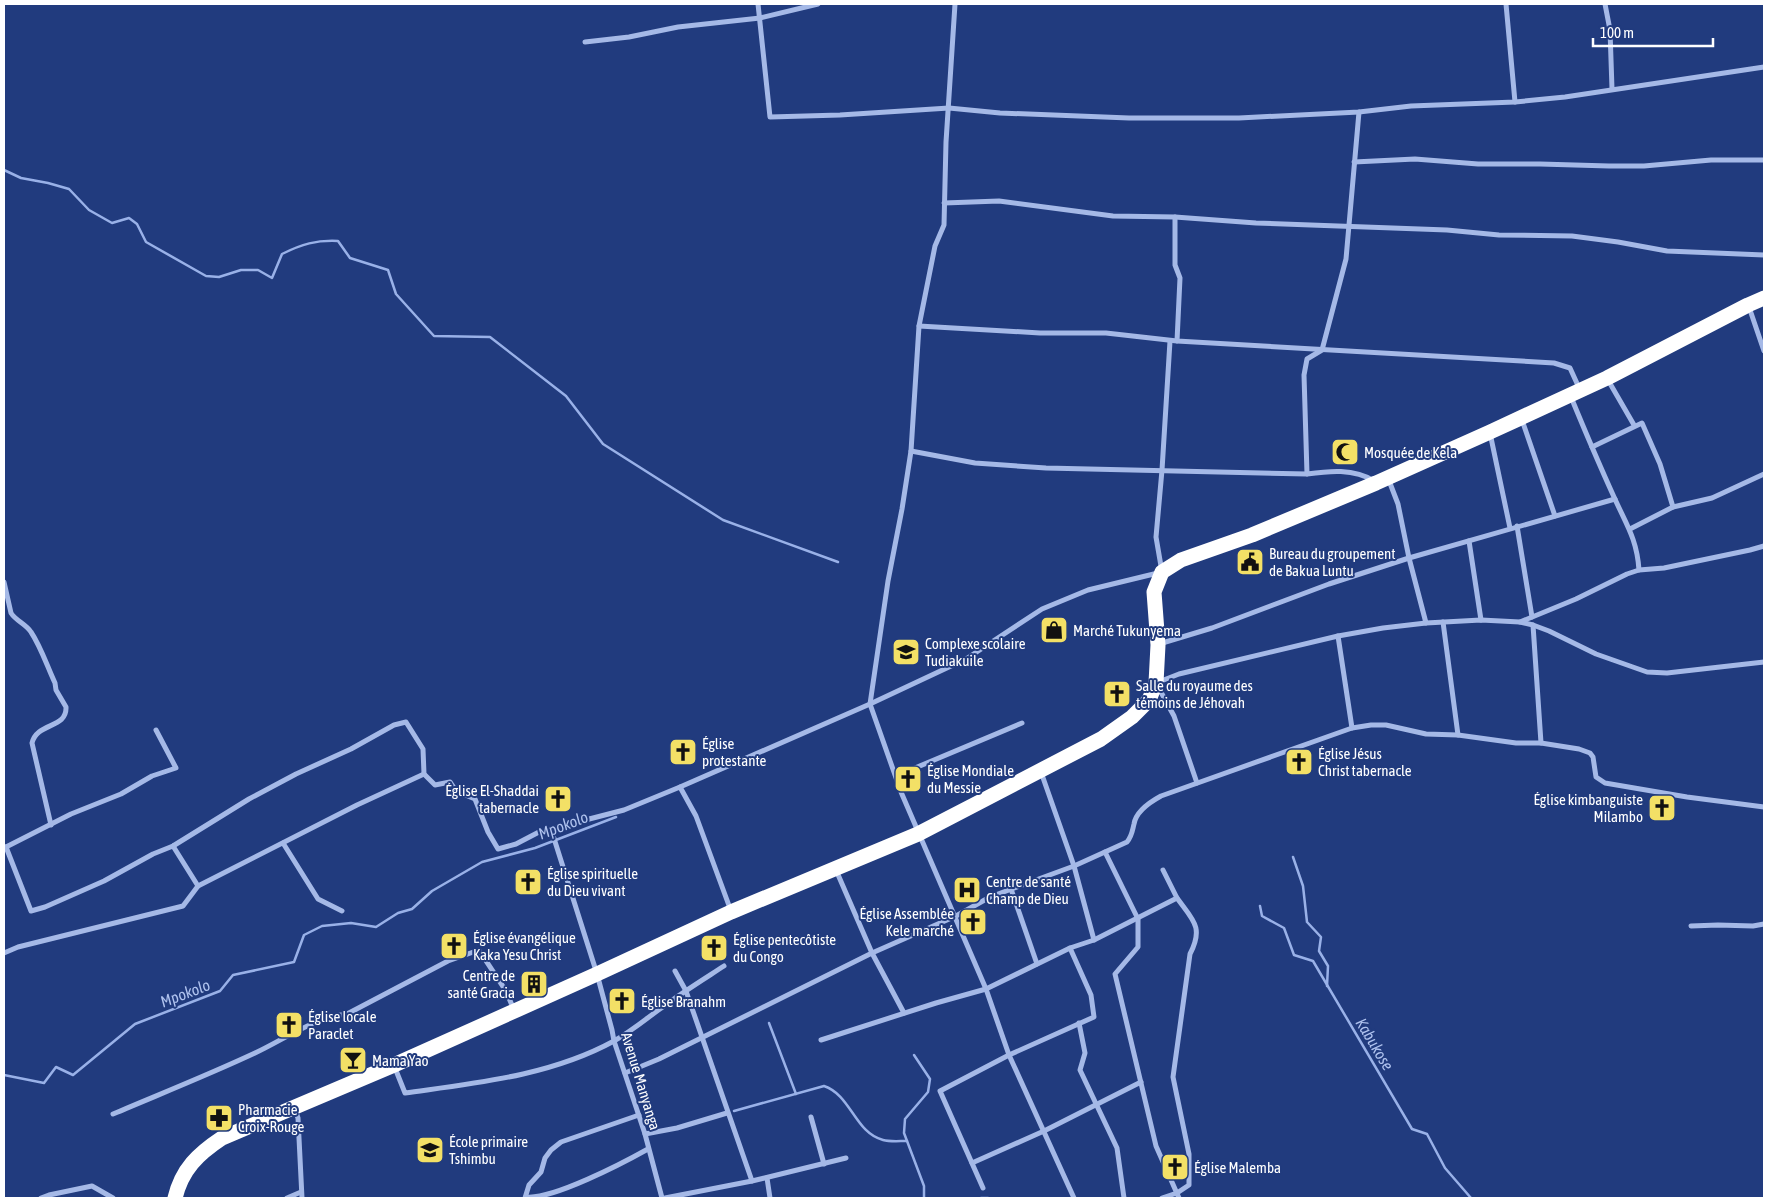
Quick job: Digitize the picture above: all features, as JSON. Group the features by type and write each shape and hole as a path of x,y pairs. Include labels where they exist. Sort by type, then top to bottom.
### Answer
{"highway":[{"path":"175,1198 185,1173 200,1153 222,1138 394,1065 731,912 836,870 918,834 1101,739 1132,717 1149,700 1156,683 1158,645 1154,592 1162,572 1180,560 1252,535 1490,432 1607,378 1764,298"}],"street":[{"path":"758,4 770,117 840,115 949,108 1000,113 1129,118 1238,118 1359,112 1411,106 1515,102 1565,97 1764,67"},
{"path":"585,42 629,37 678,27 760,18 818,4"},
{"path":"955,4 944,225 936,246 919,326 911,451 886,590 870,704 901,792 986,989 1009,1055 1074,1198"},
{"path":"1506,4 1515,102"},
{"path":"1605,4 1610,30 1612,89"},
{"path":"1306,474 1304,375 1307,359 1322,350 1346,258 1359,112"},
{"path":"1354,162 1415,159 1478,164 1644,166 1711,160 1764,160"},
{"path":"944,203 999,201 1113,216 1176,217 1256,223 1447,230 1500,235 1590,238 1667,251 1764,255"},
{"path":"1176,217 1174,265 1180,278 1177,341"},
{"path":"1748,305 1764,352"},
{"path":"919,326 1040,333 1106,333 1177,341 1554,363 1570,368 1575,393 1592,446 1614,499 1630,529 1638,558 1639,570"},
{"path":"156,730 176,768 152,776 121,794 70,814 5,847 31,911 104,881 153,854 173,846 249,799 400,723 406,722 423,749 424,774 435,785 450,782 456,791 475,799 488,832 498,849 516,844 539,832 624,810 870,704 966,659 1042,609 1088,590 1162,572 1156,537 1170,340"},
{"path":"1607,378 1634,425"},
{"path":"1521,418 1555,516"},
{"path":"1592,446 1634,425 1642,423 1660,464 1673,507"},
{"path":"1490,432 1510,528"},
{"path":"911,451 984,463 1046,468 1306,474 1342,471 1382,480 1398,504 1409,558 1426,622"},
{"path":"1630,529 1673,507 1712,498 1764,474"},
{"path":"1158,645 1212,628 1329,584 1409,558 1614,499"},
{"path":"1517,526 1532,617"},
{"path":"1469,541 1481,620"},
{"path":"1520,622 1639,570 1664,568 1764,546"},
{"path":"4,582 11,613 26,625 32,634 55,683 56,690 66,707 64,717 58,722 39,730 34,736 32,743 51,825"},
{"path":"1197,783 1174,716 1156,683 1179,674 1338,636 1426,622 1481,620 1520,622 1533,625 1596,654 1647,672 1668,673 1764,662"},
{"path":"1443,622 1458,735"},
{"path":"1533,625 1541,743"},
{"path":"1338,636 1352,728"},
{"path":"896,776 1022,723"},
{"path":"625,1073 658,1059 872,953 956,916 990,897 1074,866 1127,842 1133,836 1134,822 1140,812 1152,801 1352,728 1386,725 1426,734 1458,735 1516,743 1541,743 1579,749 1590,753 1594,761 1596,778 1605,783 1686,797 1764,807"},
{"path":"1040,769 1074,866 1094,940"},
{"path":"4,953 18,947 183,906 198,886 424,774"},
{"path":"680,787 696,816 731,912"},
{"name":"Avenue Manyanga","path":"551,829 597,974 614,1041 664,1198"},
{"path":"283,843 318,900 342,911"},
{"path":"173,846 198,886"},
{"path":"1105,852 1138,918 1138,946 1115,974 1156,1146 1178,1196"},
{"path":"836,870 872,953 904,1013"},
{"path":"1162,1198 1178,1196 1189,1185 1189,1154 1173,1077 1190,954 1197,941 1196,924 1177,898 1163,870"},
{"path":"1011,889 1037,964"},
{"path":"821,1040 986,989 1070,948 1094,940 1177,898"},
{"path":"1691,926 1753,926 1764,924"},
{"path":"983,1188 940,1091 1009,1055 1094,1017 1092,995 1070,948"},
{"path":"113,1114 256,1053 303,1028 332,1016 347,1014 448,961 479,950 506,990 515,1011"},
{"path":"394,1065 405,1093 505,1079 562,1064 614,1041 644,1023 664,1006 724,966"},
{"path":"675,971 686,991 752,1182"},
{"path":"1079,1023 1085,1053 1080,1070 1117,1148 1124,1198"},
{"path":"972,1163 1044,1131 1141,1082"},
{"path":"287,1198 302,1195 298,1118 294,1107"},
{"path":"645,1134 677,1128 727,1113"},
{"path":"638,1115 561,1142 545,1158 541,1172 529,1185 526,1198 533,1198 564,1188 615,1167 648,1149"},
{"path":"811,1117 824,1164"},
{"path":"664,1198 752,1182 846,1158"},
{"path":"767,1178 770,1198"},
{"path":"41,1198 92,1186 112,1198"}],"waterway":[{"path":"4,170 21,178 69,189 89,210 112,223 129,218 137,224 146,242 206,276 219,277 241,270 258,270 272,278 282,254 309,243 338,241 350,258 388,270 396,294 434,336 490,337 566,396 603,444 723,520 838,562"},
{"name":"Mpokolo","path":"4,1075 44,1083 56,1067 73,1075 135,1024 220,991 233,975 294,962 304,935 322,926 351,923 376,927 398,913 412,909 432,891 482,862 535,848 616,817"},
{"path":"1293,857 1303,886 1307,922 1321,937 1319,951 1328,966 1327,986"},
{"name":"Kabukose","path":"1260,906 1262,916 1284,928 1294,955 1313,961 1412,1129 1427,1134 1445,1168 1471,1198"},
{"path":"769,1023 796,1094"},
{"path":"914,1055 930,1079 928,1092 905,1119 904,1133 924,1186 924,1198"},
{"path":"734,1111 824,1086 841,1097 859,1122 874,1136 886,1141 907,1141"},
{"path":"981,1198 988,1198"}],"place":[{"name":"Mosquée de Kela","path":"1345,452"},
{"name":"Bureau du groupement de Bakua Luntu","path":"1250,562"},
{"name":"Marché Tukunyema","path":"1054,630"},
{"name":"Complexe scolaire Tudiakuile","path":"906,652"},
{"name":"Salle du royaume des témoins de Jéhovah","path":"1117,694"},
{"name":"Église protestante","path":"683,752"},
{"name":"Église Jésus Christ tabernacle","path":"1299,762"},
{"name":"Église Mondiale du Messie","path":"908,779"},
{"name":"Église El-Shaddai tabernacle","path":"558,799"},
{"name":"Église kimbanguiste Milambo","path":"1662,808"},
{"name":"Église spirituelle du Dieu vivant","path":"528,882"},
{"name":"Centre de santé Champ de Dieu","path":"967,890"},
{"name":"Église Assemblée Kele marché","path":"973,922"},
{"name":"Église évangélique Kaka Yesu Christ","path":"454,946"},
{"name":"Église pentecôtiste du Congo","path":"714,948"},
{"name":"Centre de santé Gracia","path":"534,984"},
{"name":"Église Branahm","path":"622,1001"},
{"name":"Église locale Paraclet","path":"289,1025"},
{"name":"Mama Yao","path":"353,1060"},
{"name":"Pharmacie Croix-Rouge","path":"219,1118"},
{"name":"École primaire Tshimbu","path":"430,1150"},
{"name":"Église Malemba","path":"1175,1167"}]}
